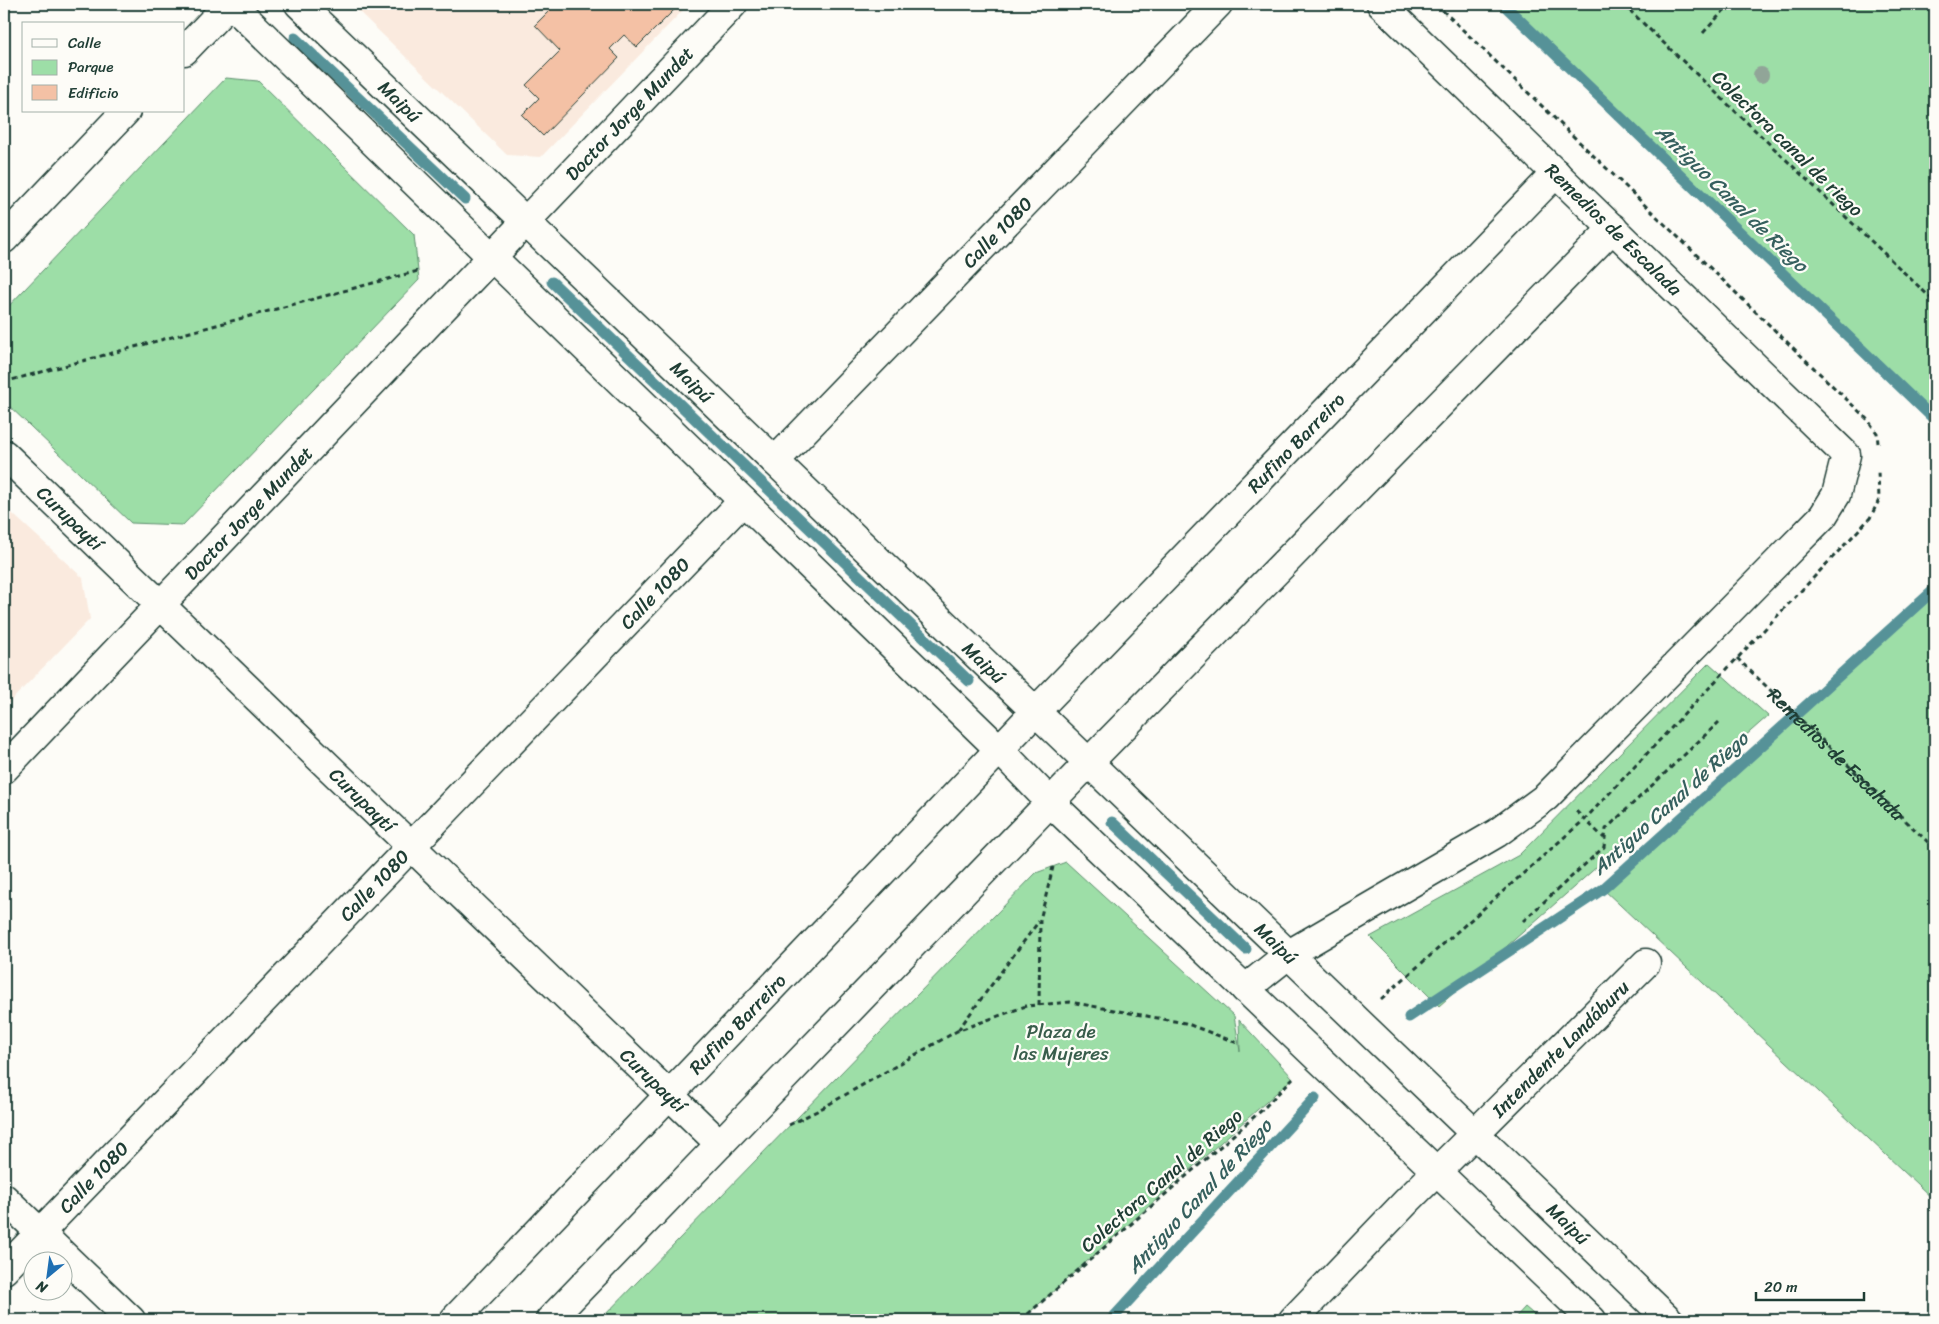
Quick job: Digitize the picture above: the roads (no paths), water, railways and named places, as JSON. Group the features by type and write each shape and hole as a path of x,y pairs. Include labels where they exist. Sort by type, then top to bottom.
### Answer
{"street":[{"path":"185,50 230,4 1000,750 1052,804 1592,1320"},
{"name":"Maipú","path":"299,4 1669,1320"},
{"name":"Doctor Jorge Mundet","path":"4,768 158,604 734,4"},
{"name":"Calle 1080","path":"775,461 1218,4"},
{"name":"Remedios de Escalada","path":"1289,954 1497,833 1553,789 1823,516 1836,495 1846,455 1381,4"},
{"path":"4,239 125,112"},
{"name":"Rufino Barreiro","path":"454,1320 1036,711 1556,173"},
{"path":"550,1320 1052,804 1089,762 1613,228"},
{"name":"Curupaytí","path":"4,454 720,1144"},
{"name":"Calle 1080","path":"4,1270 743,501"},
{"path":"1245,989 1289,954"},
{"name":"Intendente Landáburu","path":"1436,1171 1646,963"},
{"path":"1293,1320 1436,1171"},
{"path":"4,1198 131,1320"}],"waterway":[{"name":"Antiguo Canal de Riego","path":"1503,4 1935,420"},
{"path":"295,38 465,199"},
{"path":"552,282 969,681"},
{"name":"Antiguo Canal de Riego","path":"1409,1017 1603,889 1935,589"},
{"path":"1112,822 1246,949"},
{"name":"Antiguo Canal de Riego","path":"1111,1320 1315,1098"}],"park label":[{"name":"Plaza de las Mujeres","path":"1061,1042"}]}
